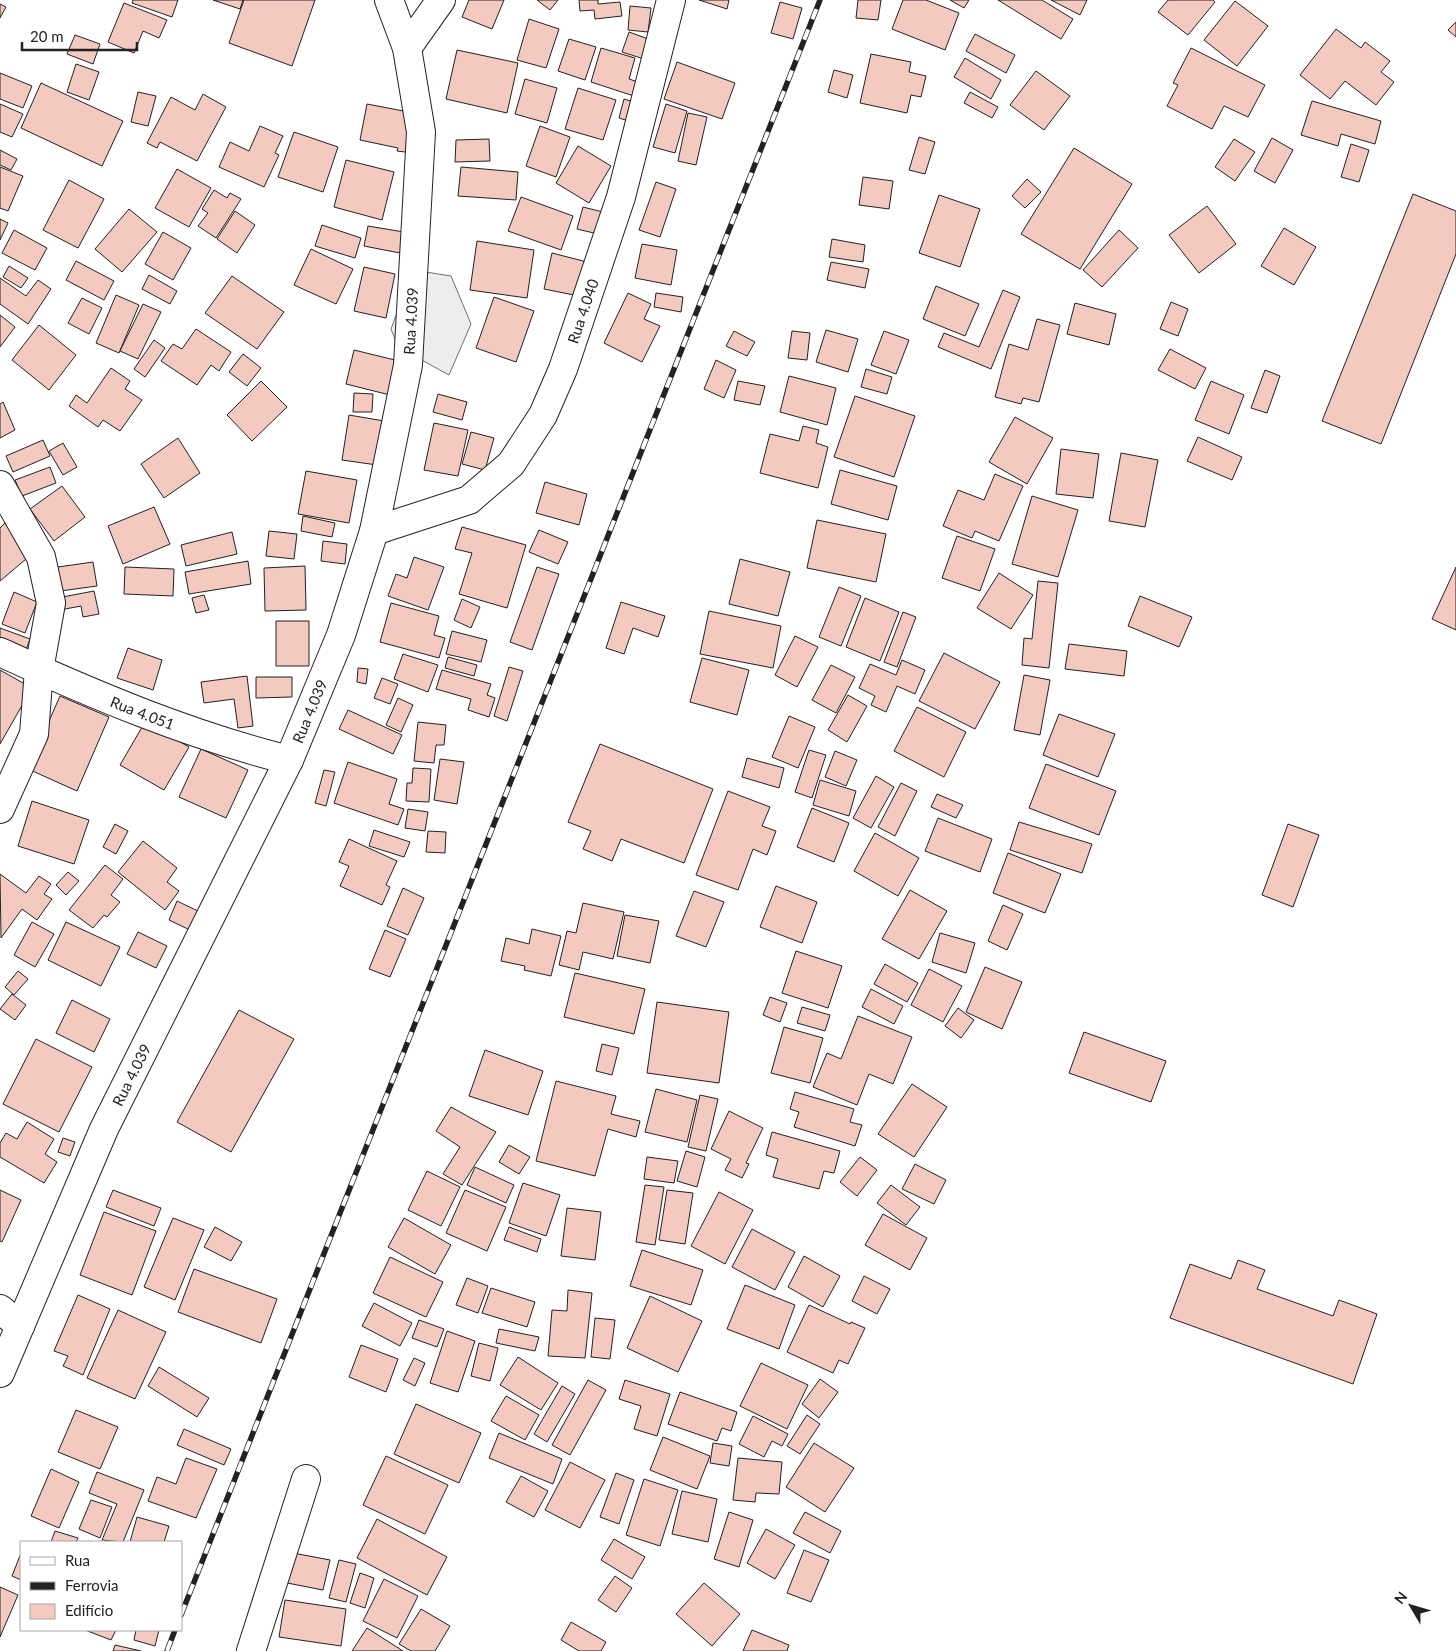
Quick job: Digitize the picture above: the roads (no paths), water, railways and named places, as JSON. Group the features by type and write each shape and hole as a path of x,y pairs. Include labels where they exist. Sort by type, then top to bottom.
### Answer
{"street":[{"name":"Rua 4.039","path":"0,1373 10,1318 289,760 341,636 374,531 408,365 421,132 408,48 389,0"},
{"path":"408,48 441,0"},
{"name":"Rua 4.040","path":"374,531 469,500 511,464 543,415 563,369 621,197 672,0"},
{"path":"0,485 41,557 51,603 39,670 34,734 0,810"},
{"name":"Rua 4.051","path":"0,652 161,720 236,746 289,760"},
{"path":"251,1651 306,1479"}],"railway":[{"path":"182,1612 820,0"},
{"path":"167,1651 175,1631"}]}
